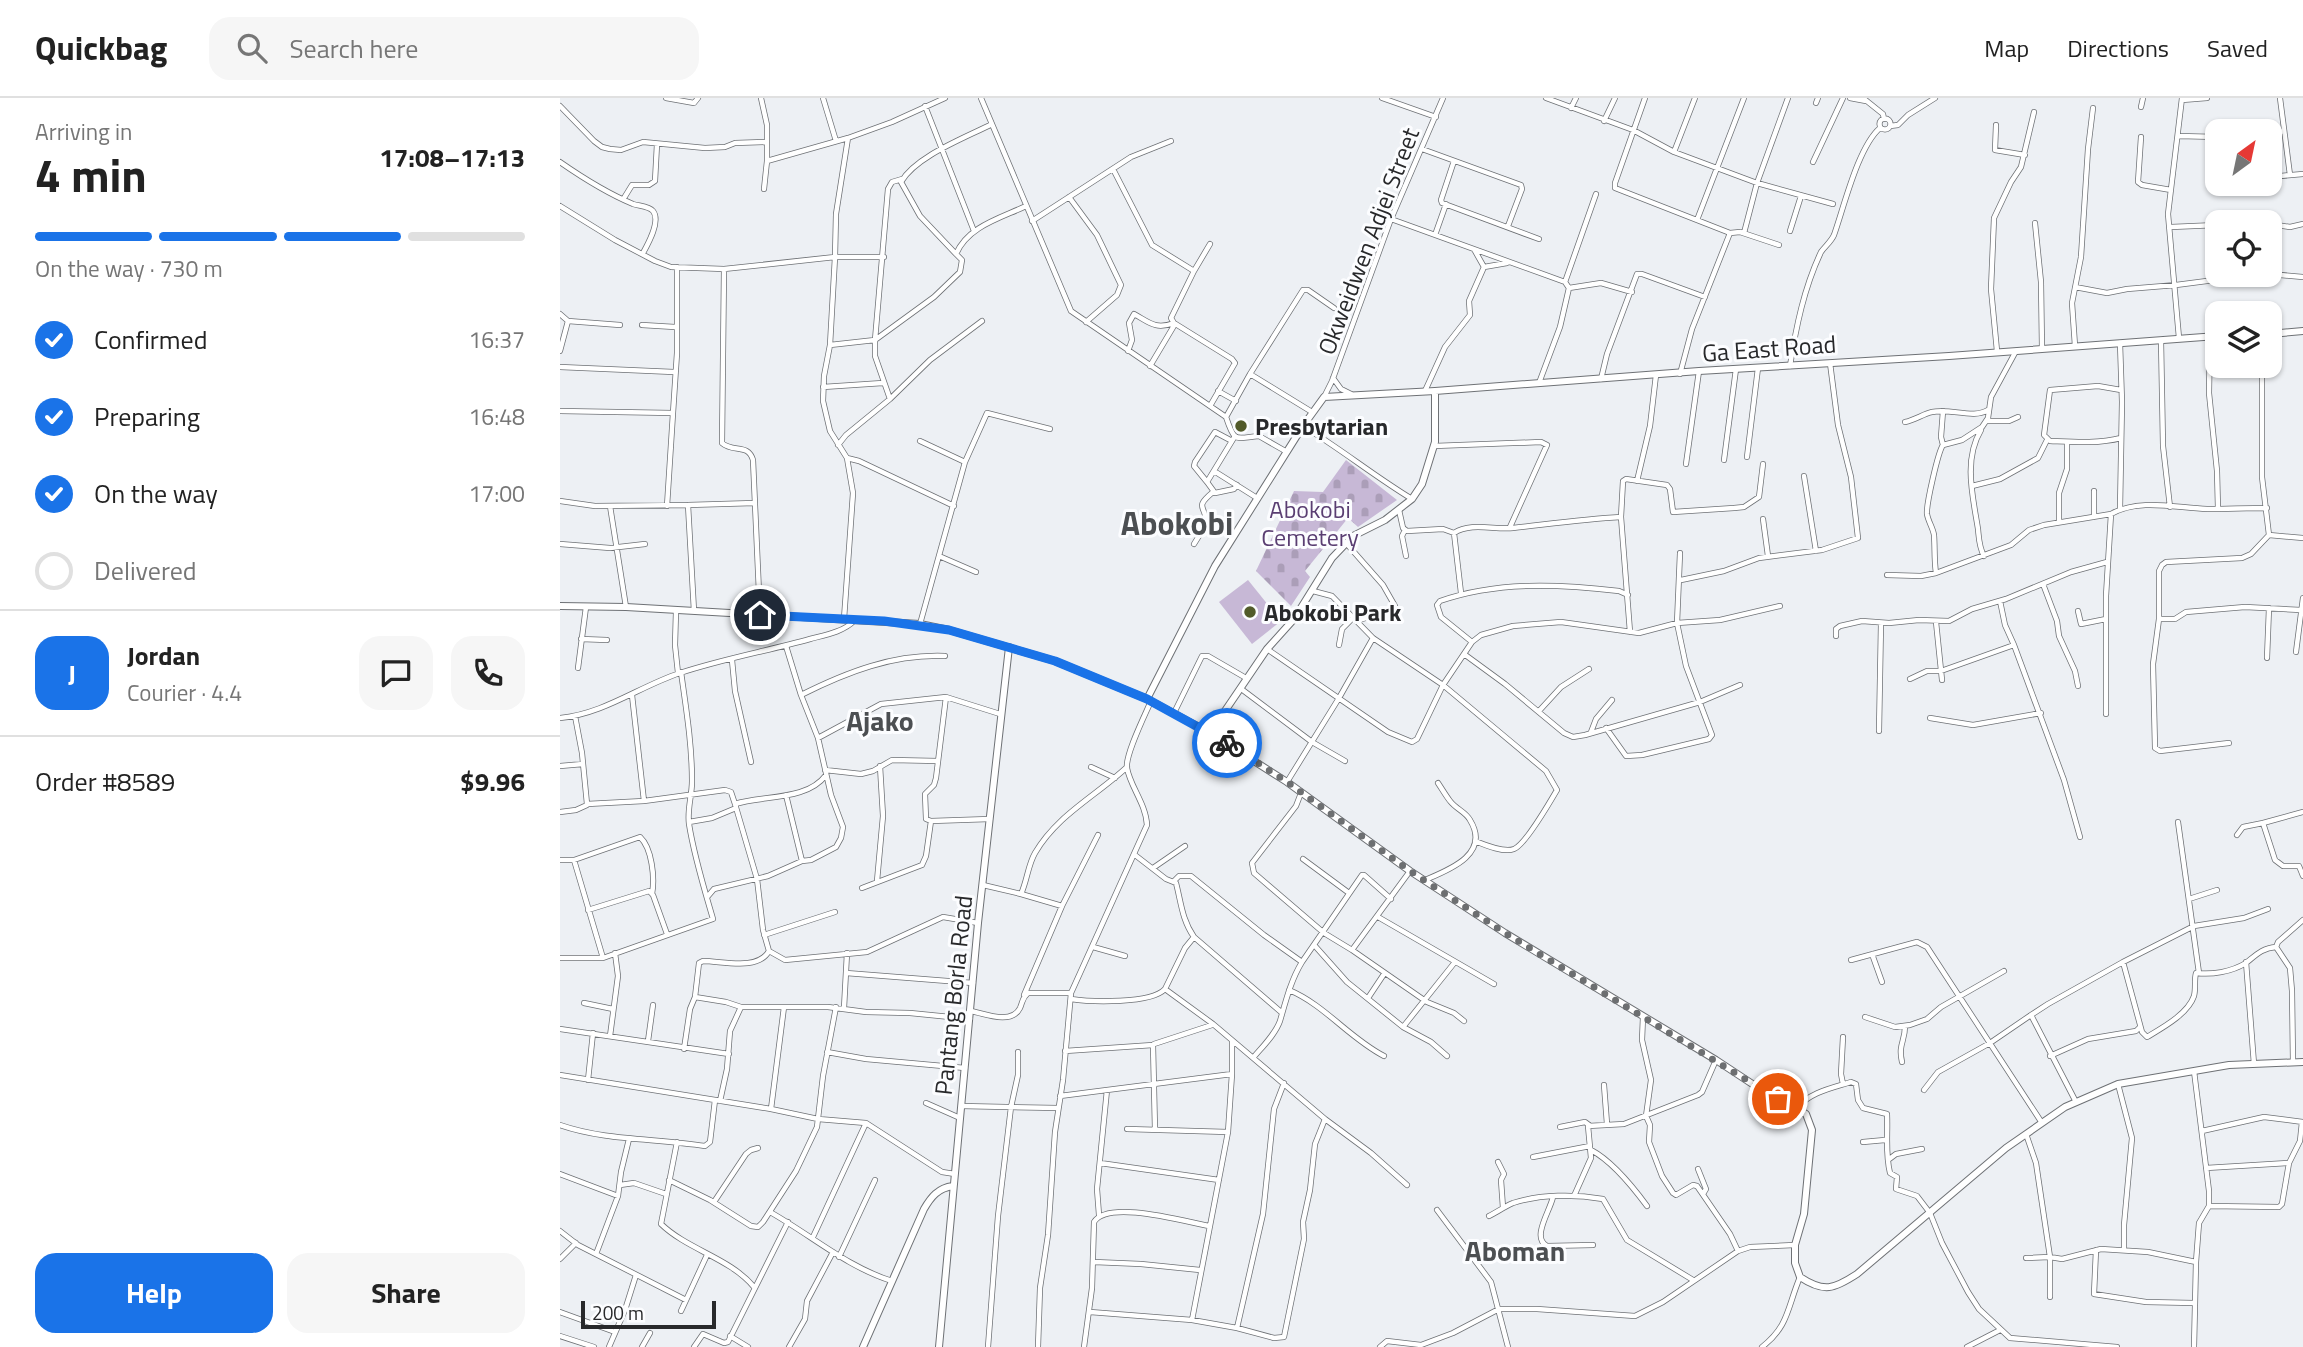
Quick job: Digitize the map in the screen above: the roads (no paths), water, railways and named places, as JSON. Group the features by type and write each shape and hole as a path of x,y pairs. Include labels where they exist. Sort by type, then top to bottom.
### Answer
{"street":[{"path":"666,98 694,103 698,98"},
{"path":"761,98 767,125 764,189"},
{"path":"823,98 836,141"},
{"path":"767,161 848,138 945,98"},
{"path":"981,98 1071,311 1226,417 1233,438"},
{"path":"1382,98 1436,117"},
{"name":"Okweidwen Adjei Street","path":"1324,397 1391,219 1443,98"},
{"path":"1546,98 1633,130 1674,152 1757,183 1833,204"},
{"path":"1571,108 1576,98"},
{"path":"1605,121 1615,98"},
{"path":"1645,98 1615,188 1730,233 1744,233 1779,245"},
{"path":"1674,152 1695,98"},
{"path":"1744,233 1757,183 1788,98"},
{"path":"1813,162 1843,98"},
{"path":"1850,98 1864,99 1883,114 1890,126"},
{"path":"1880,128 1886,130 1890,126 1898,125 1908,115 1935,98"},
{"path":"2141,107 2143,98"},
{"path":"2179,338 2168,214 2182,99 2207,98"},
{"path":"2280,98 2290,175"},
{"path":"1697,220 1742,99"},
{"path":"560,106 602,147 621,150 643,142 705,148 767,142"},
{"path":"925,106 974,230"},
{"path":"2074,346 2072,303 2081,257 2093,108"},
{"path":"1997,351 1991,289 1994,218 2021,167 2034,112"},
{"path":"1790,366 1795,330 1808,285 1821,253 1833,237 1858,166 1884,118"},
{"path":"890,399 875,356 888,189 892,182 902,179 922,161 992,124"},
{"path":"1996,125 1995,150 2025,155"},
{"path":"2179,136 2205,137"},
{"path":"2141,137 2138,182 2171,190"},
{"path":"844,620 853,493 847,458 830,431 823,401 823,387 830,345 836,214 848,138"},
{"path":"1032,220 1131,157 1171,141"},
{"path":"624,198 632,186 649,185 655,181 657,144"},
{"path":"1422,149 1523,186 1508,226"},
{"path":"1454,161 1441,200 1539,239"},
{"path":"560,162 596,186 631,203 652,209 655,214 652,233 643,253"},
{"path":"1113,169 1149,240 1158,250 1194,271"},
{"path":"2282,176 2303,174"},
{"path":"830,345 875,340 920,309 960,272 962,260 920,216 901,182 902,179"},
{"path":"1565,282 1595,194"},
{"path":"1790,231 1801,196"},
{"path":"1069,197 1093,228 1121,285 1116,295 1086,323"},
{"path":"1435,235 1446,204"},
{"path":"560,206 654,261 677,267 724,269 835,257 884,257"},
{"path":"956,254 974,230 1026,206"},
{"path":"1391,219 1565,282 1569,288 1560,327 1539,383"},
{"path":"2035,223 2041,282 2042,349"},
{"path":"2282,226 2303,224"},
{"path":"2171,227 2205,226"},
{"path":"1680,374 1692,329 1730,233"},
{"path":"1210,244 1171,318 1175,324 1234,361 1210,406"},
{"path":"1474,250 1484,267"},
{"path":"1484,267 1511,262"},
{"path":"667,506 677,353 677,267"},
{"path":"1425,391 1445,347 1470,315 1469,301 1484,267"},
{"path":"724,269 722,443 728,447 745,449 751,454 754,468 760,615"},
{"path":"1600,379 1607,354 1640,273 1705,297"},
{"path":"2282,275 2303,277"},
{"path":"2075,287 2107,293 2205,281"},
{"path":"1569,288 1601,283 1632,292"},
{"path":"1226,417 1303,290 1334,308"},
{"path":"560,314 568,321 620,325"},
{"path":"1128,351 1132,340 1129,323 1132,315 1136,314 1153,326 1175,324"},
{"path":"560,351 568,321"},
{"path":"838,445 930,360 982,321"},
{"path":"1150,366 1175,324"},
{"path":"642,325 676,327"},
{"path":"2282,333 2303,331"},
{"name":"Ga East Road","path":"1324,397 2205,337"},
{"path":"2161,340 2163,446 2170,507"},
{"path":"2120,342 2120,509"},
{"path":"1984,556 1979,544 1971,456 1975,439 1986,421 1992,397 2016,351"},
{"path":"1681,580 1724,571 1747,561 1816,551 1854,541 1859,535 1851,477 1838,425 1830,363"},
{"path":"560,368 674,372"},
{"path":"1747,457 1758,368"},
{"path":"1724,460 1736,369"},
{"path":"1686,464 1699,371"},
{"path":"1250,374 1312,412"},
{"path":"1637,481 1650,426 1656,375"},
{"path":"1333,378 1341,389 1352,395"},
{"path":"2210,378 2209,393 2218,509"},
{"path":"2229,743 2160,751 2155,748 2153,664 2159,619 2159,571 2166,562 2242,558 2251,554 2269,535 2262,477 2262,378"},
{"path":"823,387 883,383"},
{"path":"2047,440 2044,435 2050,390 2098,386 2121,390"},
{"path":"1218,391 1236,401"},
{"path":"1210,733 1266,649 1291,624 1332,558 1345,543 1399,510 1412,499 1422,484 1434,446 1435,391"},
{"path":"1021,894 1036,852 1058,821 1127,767 1149,700 1209,578 1303,426 1324,397"},
{"path":"1905,422 1932,412 1979,414 1989,410"},
{"path":"560,411 673,413"},
{"path":"1936,573 1934,535 1927,513 1937,457 1943,446 1943,411"},
{"path":"920,624 965,462 985,415 989,412 1050,429"},
{"path":"1986,421 2008,421 2018,416"},
{"path":"1303,426 1412,499"},
{"path":"1943,446 1962,440 1976,429 1980,430"},
{"path":"1213,492 1194,466 1214,433 1220,432 1243,439 1259,436 1287,452"},
{"path":"1207,482 1233,438"},
{"path":"2047,440 2093,443 2121,438"},
{"path":"1972,486 2000,479 2038,458 2047,440"},
{"path":"919,441 965,462"},
{"path":"1434,446 1541,442 1547,445 1510,528"},
{"path":"2059,522 2059,493 2066,474 2067,442"},
{"path":"847,458 859,461 954,506"},
{"path":"1630,632 1621,517 1623,481 1669,486 1673,512 1734,508 1750,504 1759,497 1763,464"},
{"path":"1213,471 1258,499"},
{"path":"1804,476 1816,551"},
{"path":"1194,544 1208,523 1201,503 1213,492 1231,490 1237,485"},
{"path":"2094,491 2094,517"},
{"path":"560,501 610,506 755,503"},
{"path":"688,505 694,612"},
{"path":"1887,575 1921,576 1936,573 2018,541 2036,527 2111,514 2120,509 2141,505 2218,509 2267,508"},
{"path":"610,506 626,607"},
{"path":"1399,510 1405,530 1402,536 1406,556"},
{"path":"2106,714 2106,619 2111,514"},
{"path":"1405,530 1443,528 1454,533 1467,527 1510,528 1569,520 1621,517"},
{"path":"1763,519 1768,557"},
{"path":"1454,533 1461,593"},
{"path":"2269,535 2303,538"},
{"path":"1339,645 1342,629 1349,620 1392,610 1395,606 1383,585 1345,543"},
{"path":"560,544 616,547 645,544"},
{"path":"1606,728 1626,756 1642,755 1709,739 1712,732 1686,666 1677,623 1681,580 1680,554"},
{"path":"939,556 976,572"},
{"path":"1836,636 1836,629 1840,626 1862,621 1936,622 1959,617 1972,609 2000,601 2071,572 2108,562"},
{"path":"2043,584 2078,686"},
{"path":"1472,642 1441,617 1437,605 1440,601 1461,593 1548,585 1619,591 1629,596"},
{"path":"1313,591 1332,596 1373,638 1444,685 1546,771 1557,790 1543,814 1515,849 1489,846 1475,841"},
{"path":"2296,652 2303,597"},
{"path":"2000,601 2005,625 2041,713 2064,780 2080,837"},
{"path":"560,606 626,607 920,624 1055,661 1149,700 1210,733 1287,782 1410,871 1505,933 1716,1060 1759,1089 1806,1114 1812,1130 1804,1214 1795,1245 1795,1263 1800,1277 1782,1328 1762,1347"},
{"path":"578,668 586,607"},
{"path":"1266,649 1388,732 1412,742 1417,739 1444,685 1472,642 1481,635 1513,625 1561,622 1643,632 1677,623 1720,620 1780,607"},
{"path":"2159,619 2175,619 2186,612 2245,607 2301,610"},
{"path":"2267,658 2269,608"},
{"path":"560,958 603,958 713,919 699,872 689,822 690,744 675,645 676,611"},
{"path":"2078,611 2081,624 2106,619"},
{"path":"560,718 575,716 632,695 680,673 786,646 848,627 854,621"},
{"path":"1879,731 1881,622"},
{"path":"1936,622 1942,680"},
{"path":"1287,782 1373,638"},
{"path":"582,639 607,640"},
{"path":"1910,679 1927,671 1941,671 2014,645"},
{"path":"707,896 713,889 757,879 828,853 836,848 841,838 843,827 818,738 786,646"},
{"name":"Pantang Borla Road","path":"939,1347 978,923 1009,647"},
{"path":"1464,654 1568,735 1590,733 1700,702 1740,685"},
{"path":"801,695 851,671 874,664 917,655 945,656"},
{"path":"1174,713 1202,656 1209,656 1246,678"},
{"path":"732,660 735,691 751,762"},
{"path":"1539,711 1561,687 1589,669"},
{"path":"1240,688 1312,742 1345,761"},
{"path":"632,695 644,801"},
{"path":"818,738 881,704 946,697 1000,714"},
{"path":"946,697 933,785 925,794 926,819 990,819"},
{"path":"1590,733 1596,719 1612,700"},
{"path":"1930,718 1973,725 2041,713"},
{"path":"575,716 588,805"},
{"path":"826,773 860,774 892,760 938,761"},
{"path":"560,766 583,764"},
{"path":"877,881 883,816 880,766"},
{"path":"1091,767 1115,778"},
{"path":"1038,1347 1040,1288 1048,1235 1058,1108 1071,996 1135,855 1147,821 1127,767"},
{"path":"689,822 712,818 735,806 817,785 826,773"},
{"path":"1425,880 1458,866 1466,858 1475,841 1472,823 1438,783"},
{"path":"560,812 588,805 728,791 732,795 757,879 764,935 769,951 785,960 867,952 943,918 978,923"},
{"path":"1301,793 1296,806 1252,863 1254,873 1324,933 1384,974 1464,1021"},
{"path":"786,795 802,861"},
{"path":"2237,835 2243,827 2303,813"},
{"path":"862,888 918,868 925,861 931,821"},
{"path":"2178,822 2199,972"},
{"path":"2263,822 2275,860 2283,866 2299,866 2303,876"},
{"path":"971,1011 1003,1018 1013,1016 1020,1010 1062,906 1098,835"},
{"path":"560,860 574,860 640,837 648,850 654,884 652,894 667,934"},
{"path":"1153,868 1185,846"},
{"path":"1135,855 1166,879 1174,881 1178,887 1181,909 1194,937 1281,1012"},
{"path":"1303,859 1349,893"},
{"path":"574,860 603,958"},
{"path":"1352,950 1410,871"},
{"path":"1253,1058 1273,1033 1294,975 1364,874 1391,899"},
{"path":"1174,881 1179,876 1191,876 1302,962"},
{"path":"984,885 1062,906"},
{"path":"2189,899 2217,890"},
{"path":"588,910 644,891 652,894"},
{"path":"1924,1090 1938,1072 1990,1043 2048,1004 2123,962 2194,926 2244,918 2269,909"},
{"path":"764,935 835,912"},
{"path":"1378,917 1494,984"},
{"path":"2276,947 2278,942 2303,920"},
{"path":"1024,995 1071,996 1094,1002 1158,995 1165,989 1185,948 1194,937"},
{"path":"1851,960 1917,942 1922,943 1936,958 2042,1123"},
{"path":"1315,946 1337,973 1403,1027 1431,1042 1447,1056"},
{"path":"1093,947 1125,956"},
{"path":"2199,972 2205,975 2216,973 2246,962 2260,951 2276,947"},
{"path":"2276,947 2290,968 2293,1062"},
{"path":"684,1049 699,963 755,963 764,959 769,951"},
{"path":"610,1036 618,976 615,953"},
{"path":"844,1008 846,953"},
{"path":"1871,954 1882,982"},
{"path":"1403,1027 1455,961"},
{"path":"2123,962 2140,1027 2147,1037 2167,1025 2192,999 2194,975 2199,972"},
{"path":"2246,962 2254,1064"},
{"path":"1865,1017 1895,1027 1927,1019 1941,1007 1960,999 2004,971"},
{"path":"846,973 974,983"},
{"path":"1368,998 1384,974"},
{"path":"1165,989 1213,1024 1407,1185"},
{"path":"1289,990 1303,996 1384,1056"},
{"path":"695,997 741,1007 836,1007 970,1019"},
{"path":"584,1003 613,1009"},
{"path":"648,1041 653,1004"},
{"path":"560,1125 629,1139 708,1145 729,1054 730,1031 741,1007"},
{"path":"771,1109 784,1007"},
{"path":"669,1180 714,1202 751,1226 758,1227 802,1161 817,1127 818,1103 836,1007"},
{"path":"2031,1015 2076,1102"},
{"path":"1643,1016 1642,1040 1651,1080 1646,1116 1650,1125 1651,1150 1673,1193 1676,1195 1695,1185 1736,1243 1738,1251"},
{"path":"1065,1051 1153,1045 1213,1024"},
{"path":"1902,1062 1900,1047 1905,1026"},
{"path":"2050,1056 2088,1040 2136,1031 2140,1027"},
{"path":"560,1028 729,1054"},
{"path":"588,1080 593,1033"},
{"path":"1843,1037 1843,1084"},
{"path":"1192,1320 1228,1132 1232,1041"},
{"path":"1153,1045 1155,1129"},
{"path":"827,1052 965,1068"},
{"path":"988,1347 998,1216 1011,1107 1018,1075 1018,1052"},
{"path":"1560,1127 1585,1122 1589,1125 1624,1124 1698,1096 1716,1060"},
{"path":"1800,1277 1819,1288 1838,1286 1857,1274 2006,1148 2076,1102 2118,1084 2229,1065 2303,1062"},
{"path":"2194,1071 2209,1206 2199,1223 2194,1347"},
{"path":"1060,1097 1232,1074"},
{"path":"560,1075 818,1119 866,1123 942,1172 956,1174"},
{"path":"1797,1108 1817,1093 1851,1082 1856,1084 1858,1100 1863,1108 1887,1114 1887,1161 1890,1173 1896,1177 1896,1189 1917,1196 1930,1213 1942,1243 1979,1309 2010,1338 2117,1347"},
{"path":"1237,1328 1264,1214 1274,1109 1284,1083"},
{"path":"2118,1084 2132,1138 2124,1250"},
{"path":"1604,1085 1607,1124"},
{"path":"1099,1216 1097,1189 1107,1090"},
{"path":"926,1103 960,1118"},
{"path":"961,1106 1058,1108"},
{"path":"2202,1131 2264,1117 2303,1122 2301,1139 2289,1163 2284,1201 2279,1207 2209,1206"},
{"path":"1090,1312 1192,1320 1281,1339 1286,1334 1304,1240 1303,1222 1315,1144 1325,1119"},
{"path":"813,1237 866,1123"},
{"path":"1574,1196 1591,1158 1587,1129 1589,1125"},
{"path":"1127,1129 1228,1132"},
{"path":"2026,1134 2036,1163 2050,1257 2050,1297"},
{"path":"596,1254 618,1196 629,1139"},
{"path":"1863,1142 1885,1140"},
{"path":"677,1142 661,1224 707,1255 741,1273 754,1287"},
{"path":"714,1202 746,1154 758,1148"},
{"path":"1533,1157 1590,1148 1629,1182 1647,1206"},
{"path":"1887,1161 1896,1154 1922,1149"},
{"path":"1498,1162 1504,1174 1501,1180 1503,1208"},
{"path":"1100,1163 1219,1180"},
{"path":"2206,1168 2289,1163"},
{"path":"1698,1169 1706,1189 1703,1194"},
{"path":"560,1174 618,1196"},
{"path":"839,1256 875,1180"},
{"path":"620,1185 634,1183 666,1194"},
{"path":"863,1347 930,1198 941,1189 953,1186"},
{"path":"1489,1216 1518,1202 1574,1196 1603,1199 1627,1240 1693,1280"},
{"path":"1553,1197 1539,1239 1542,1244 1593,1245"},
{"path":"1437,1210 1486,1274 1508,1347"},
{"path":"770,1212 872,1275 892,1281"},
{"path":"1084,1347 1094,1262 1094,1222 1099,1216 1108,1212 1147,1214 1209,1226"},
{"path":"694,1347 703,1334 726,1343 788,1222"},
{"path":"560,1231 596,1254 686,1300"},
{"path":"560,1259 576,1243"},
{"path":"1380,1347 1387,1341 1421,1345 1453,1333 1499,1310 1537,1309 1635,1315 1663,1302 1738,1251 1750,1247 1795,1245"},
{"path":"2026,1258 2062,1259 2101,1248 2159,1253 2196,1262"},
{"path":"2096,1250 2094,1294 2146,1302 2194,1303"},
{"path":"789,1347 805,1319 807,1301 833,1252"},
{"path":"681,1311 707,1255"},
{"path":"1094,1262 1200,1270"},
{"path":"609,1347 636,1275"},
{"path":"560,1312 615,1332"},
{"path":"1967,1347 2000,1330"},
{"path":"642,1347 650,1333"},
{"path":"560,1336 594,1347"},
{"path":"730,1336 748,1347"},
{"path":"2010,1338 2011,1347"}],"place":[{"name":"Presbytarian","path":"1241,426"},
{"name":"Abokobi Park","path":"1250,612"}],"district":[{"name":"Abokobi","path":"1177,523"},
{"name":"Ajako","path":"880,720"},
{"name":"Aboman","path":"1515,1250"}],"park label":[{"name":"Abokobi Cemetery","path":"1310,523"}]}
